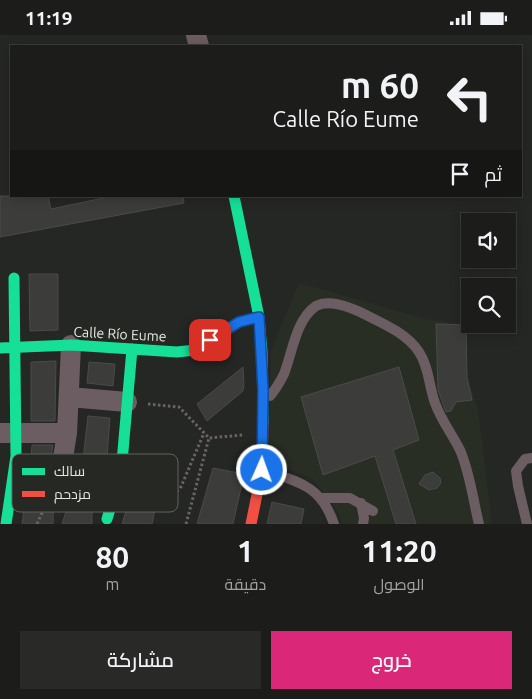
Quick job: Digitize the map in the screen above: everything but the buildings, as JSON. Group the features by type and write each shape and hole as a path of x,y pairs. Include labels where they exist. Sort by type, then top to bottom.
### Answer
{"street":[{"path":"234,197 259,317 264,404 262,470 251,524"},
{"path":"12,460 7,433 14,347 14,278"},
{"name":"Calle Río Eume","path":"0,347 71,345 177,352 194,350 239,322 259,317"},
{"path":"63,454 69,397 71,345"},
{"path":"123,454 132,349"},
{"path":"69,397 127,402"},
{"path":"7,433 66,433"},
{"path":"6,524 12,484"},
{"path":"107,519 109,512"}],"lane":[{"path":"264,404 284,374 295,338 303,321 313,308 325,303 335,304 351,308 375,319 399,333 412,343 420,353 435,403 460,451 466,467 479,524"},
{"path":"528,524 516,471 525,459 532,458"},
{"path":"262,470 312,489 321,499 334,524"},
{"path":"321,499 350,497 373,511"},
{"path":"361,503 364,518 363,524"}],"path":[{"path":"127,402 179,407 209,438"},
{"path":"209,438 264,432"},
{"path":"178,491 204,433"},
{"path":"186,524 209,438"},
{"path":"38,524 43,512"}],"shaded area":[{"path":"299,283 426,319 461,324 461,333 466,333 467,377 478,410 492,524 342,524 338,512 313,479 268,462 271,351"}],"traffic: fast":[{"path":"234,197 259,317 262,352 263,423"},
{"path":"14,278 16,454"},
{"path":"0,348 71,345 177,352 195,350 239,322 259,317"},
{"path":"123,454 132,349"},
{"path":"6,524 12,483"},
{"path":"107,519 109,512"}],"traffic: jam":[{"path":"251,524 262,470 263,423"}],"route":[{"path":"210,340 239,322 259,317 262,351 264,432 262,470"}]}
